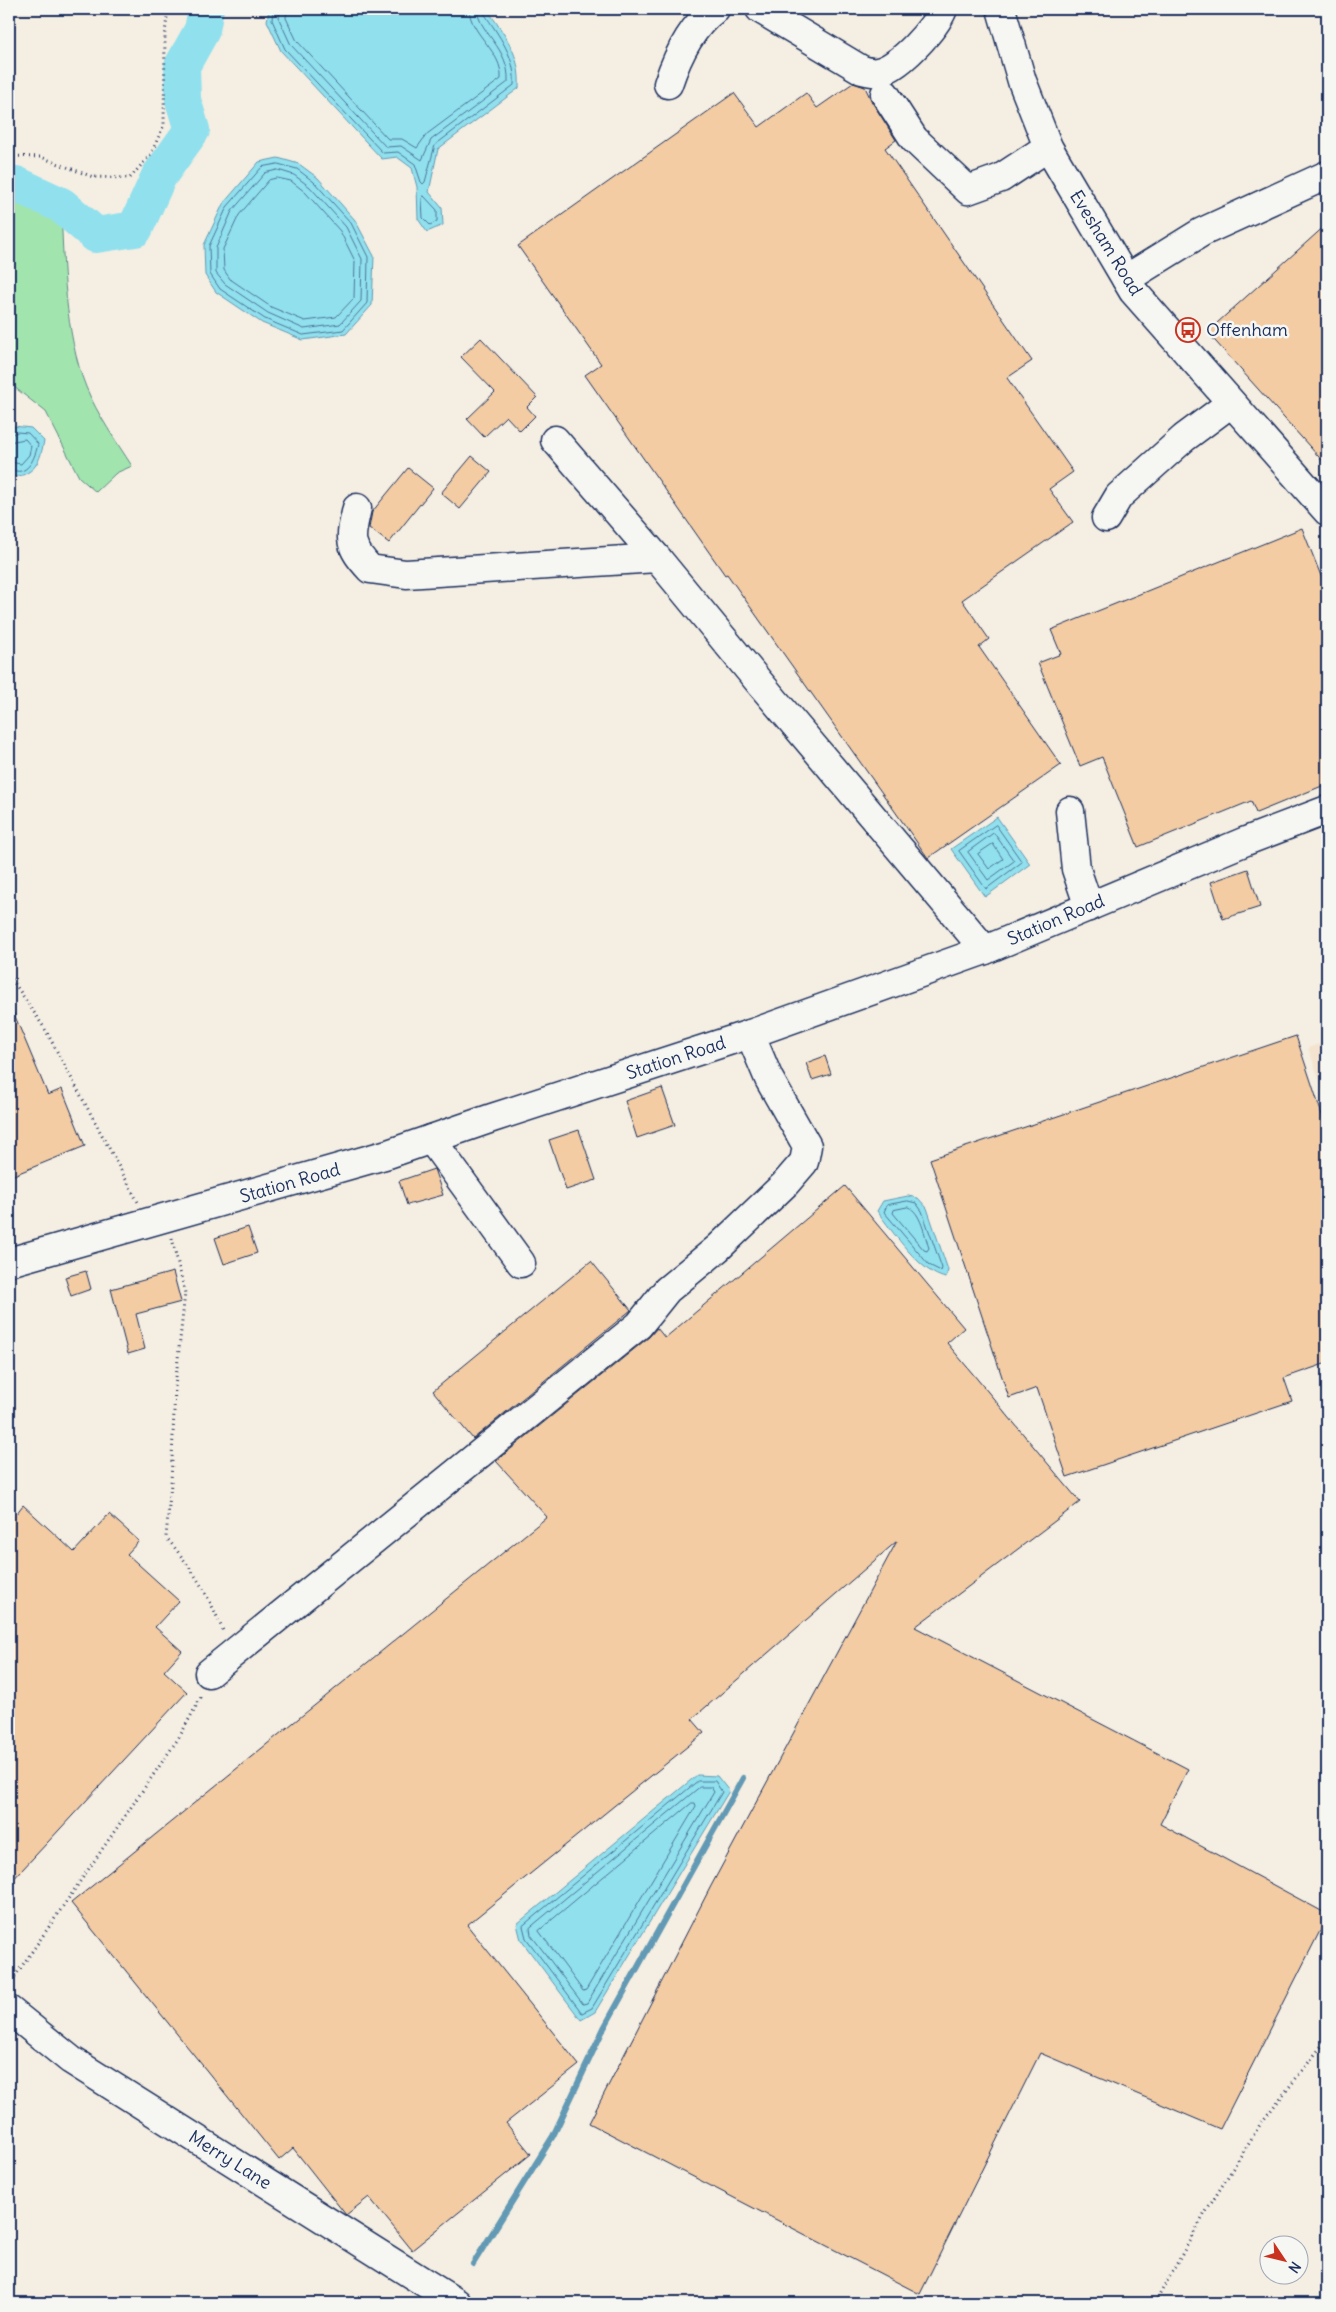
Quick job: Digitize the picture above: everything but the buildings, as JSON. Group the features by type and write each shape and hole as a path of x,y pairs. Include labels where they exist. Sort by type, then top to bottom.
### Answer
{"street":[{"path":"668,84 676,57 696,29 715,9"},
{"path":"760,9 862,70 878,72 894,65 911,51 940,18 943,9"},
{"name":"Evesham Road","path":"1001,9 1022,80 1048,147 1133,291 1327,511"},
{"path":"885,94 914,139 968,190 1001,178 1048,147"},
{"path":"1126,279 1202,232 1327,175"},
{"path":"1106,518 1119,496 1184,438 1231,403"},
{"path":"555,440 657,558 758,682 985,950"},
{"path":"358,508 350,538 358,556 370,569 406,574 657,558"},
{"name":"Station Road","path":"9,1262 388,1154 750,1034 985,950 1327,810"},
{"path":"1070,811 1076,869 1088,907"},
{"path":"209,1673 639,1325 667,1290 718,1248 804,1162 807,1146 769,1080 750,1034"},
{"path":"431,1139 521,1263"},
{"name":"Merry Lane","path":"9,2010 71,2060 457,2303"}],"path":[{"path":"9,156 41,157 93,177 130,178 151,154 164,125 165,33 168,9"},
{"path":"9,975 46,1029 158,1220 185,1292 175,1386 171,1483 166,1537 192,1568 209,1597 224,1633 199,1703 180,1736 9,1985"},
{"path":"1155,2303 1204,2216 1261,2123 1327,2039"}],"shaded area":[{"path":"1327,1041 1327,1101 1308,1048"}],"green space":[{"path":"9,183 16,184 61,205 66,298 79,367 96,407 132,466 116,473 96,492 79,477 46,412 9,383"}],"water":[{"path":"269,9 487,9 506,37 514,55 519,76 519,88 438,149 429,192 442,208 443,225 427,232 418,219 417,187 412,168 397,157 382,159 281,51 267,21"},
{"path":"278,158 299,164 318,178 355,220 374,256 372,305 346,334 303,340 262,323 216,292 205,275 204,245 223,204 259,162"},
{"path":"14,426 31,428 44,441 36,465 28,472 15,477 9,472 9,433"},
{"path":"997,817 1030,864 985,897 951,849"},
{"path":"908,1196 918,1198 927,1208 948,1270 946,1278 936,1275 917,1260 877,1211 883,1201"},
{"path":"697,1775 717,1776 729,1791 595,2012 581,2020 521,1940 517,1924"}],"waterway":[{"path":"9,183 16,184 61,205 96,235 135,229 159,176 192,130 183,100 182,66 202,30 206,9"},
{"path":"473,2264 553,2136 604,2028 743,1778"}],"place":[{"name":"Offenham","path":"1188,330"}]}
